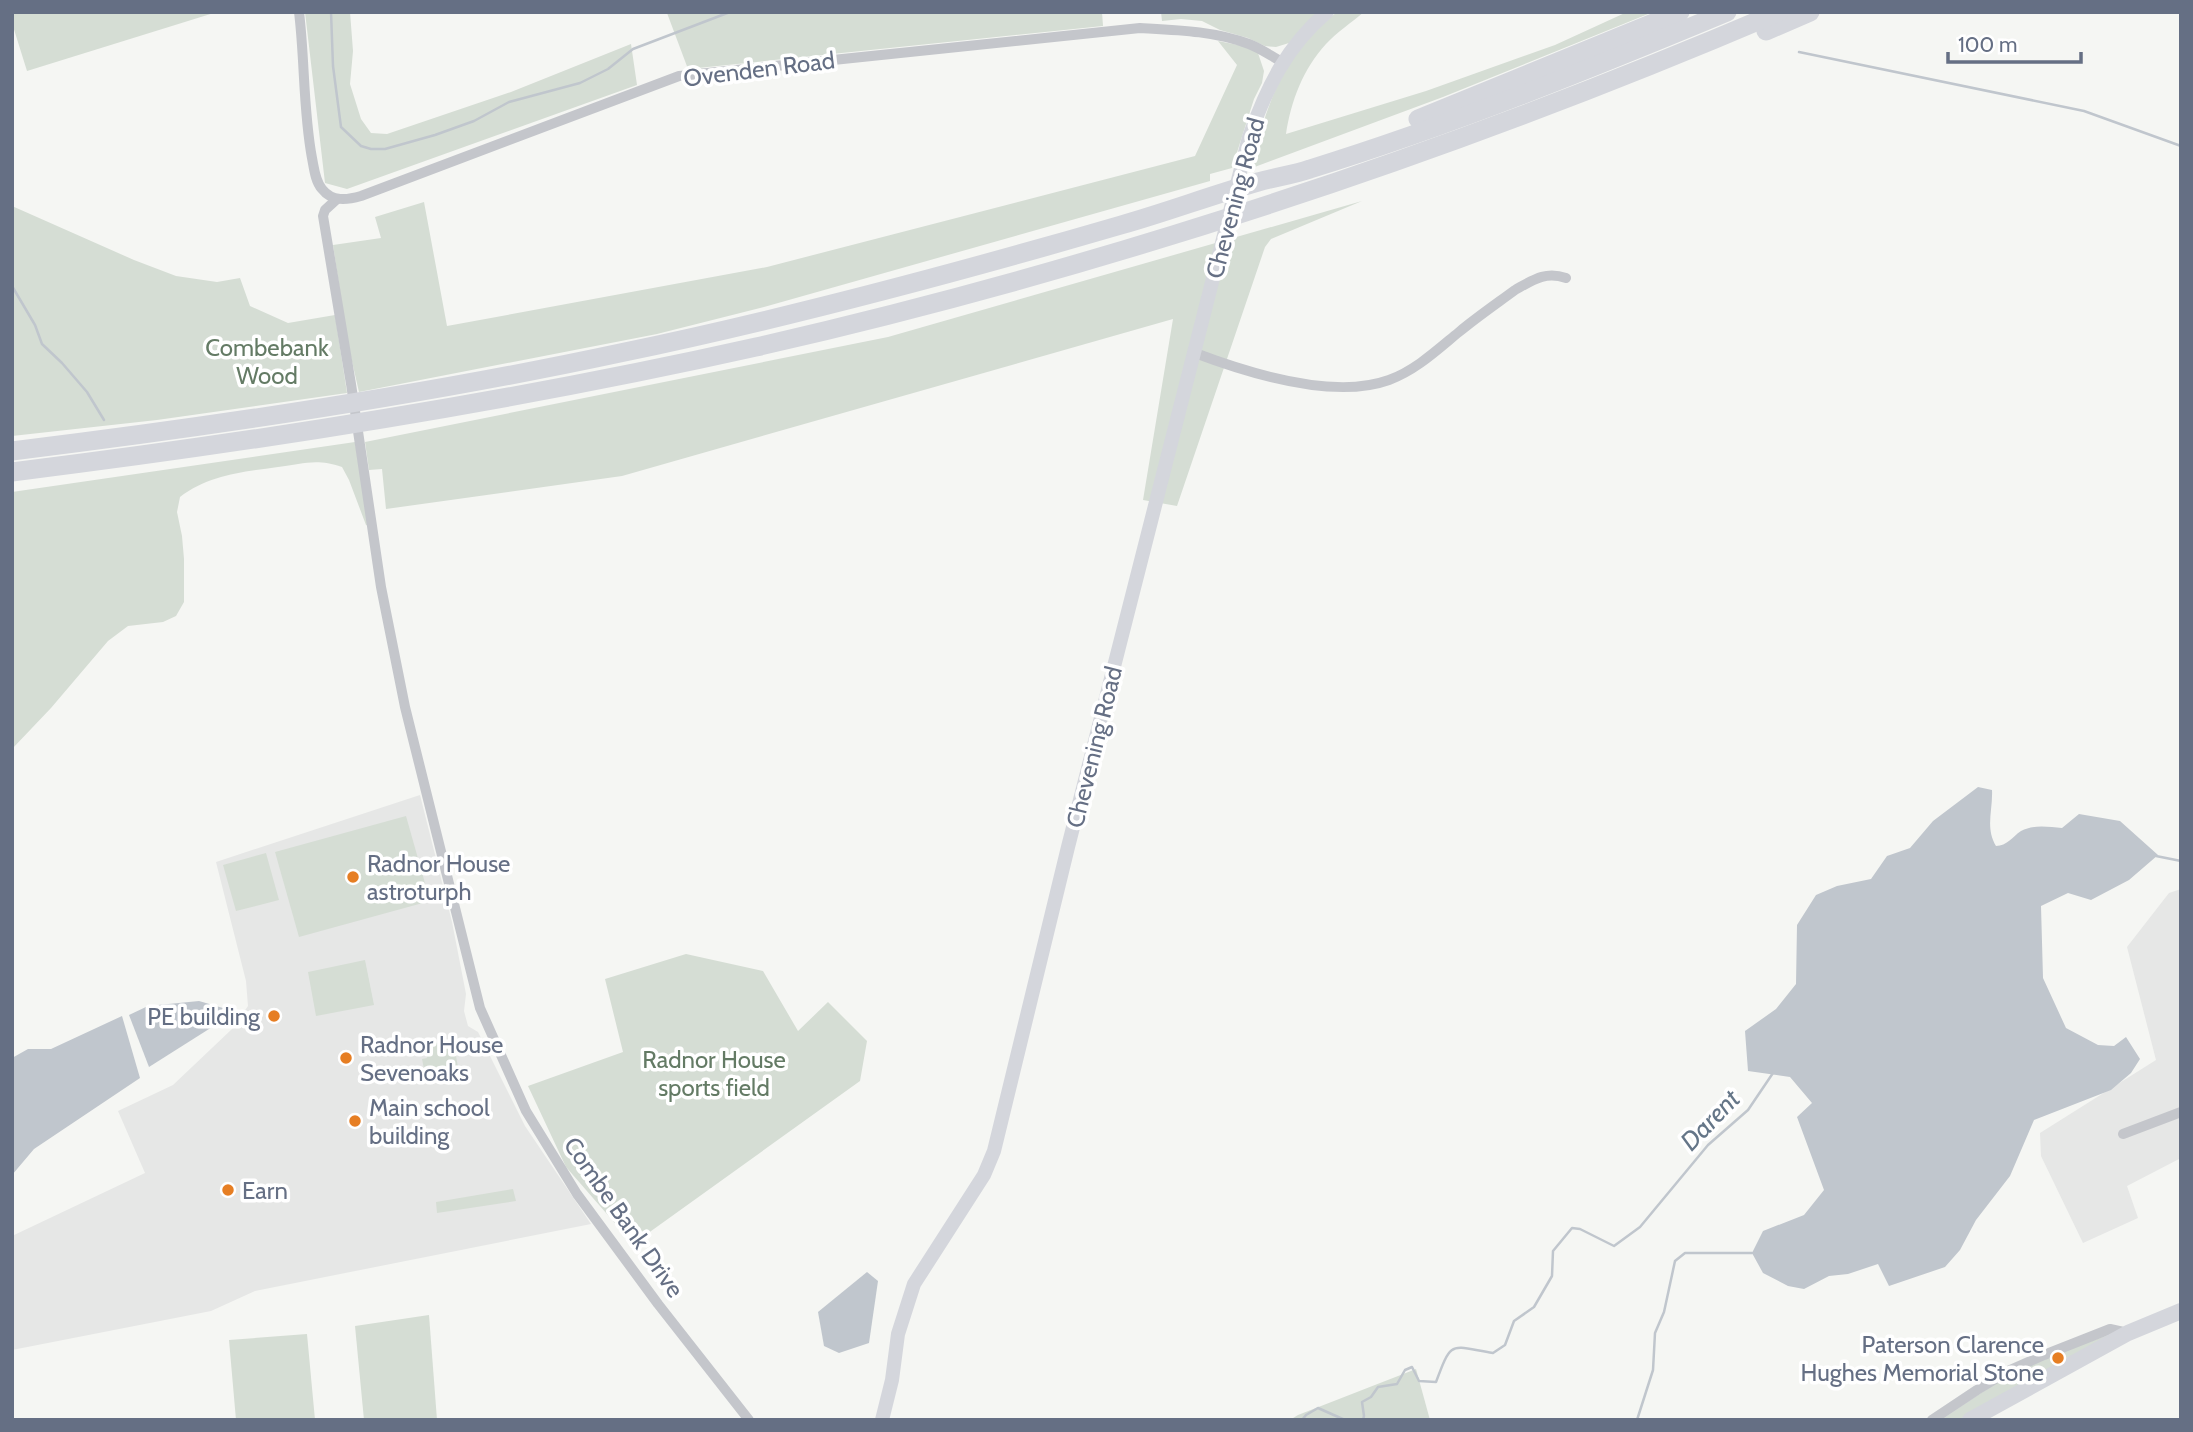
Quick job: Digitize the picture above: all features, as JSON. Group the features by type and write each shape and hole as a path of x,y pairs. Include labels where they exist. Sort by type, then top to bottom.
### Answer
{"highway":[{"path":"12,451 326,408 525,373 814,309 986,264 1257,182 1325,153 1492,90 1680,12"},
{"path":"1257,182 1306,171 1434,127 1609,61 1727,12"},
{"path":"12,472 204,448 407,416 640,372 819,332 1016,280 1214,221 1418,153 1600,85 1779,12"},
{"path":"1600,85 1671,69 1810,12"}],"main road":[{"path":"1282,62 1298,40 1327,12"},
{"name":"Chevening Road","path":"882,1420 892,1380 898,1334 914,1284 984,1175 994,1151 1068,847 1240,170 1261,103 1282,62"},
{"path":"1970,1420 2128,1333 2181,1311"}],"street":[{"path":"299,12 309,141 316,177 320,187 337,199 325,210 323,216"},
{"name":"Ovenden Road","path":"337,199 362,196 679,76 1140,28 1195,31 1226,37 1251,45 1282,62"},
{"name":"Combe Bank Drive","path":"320,187 382,587 405,707 470,975 486,1024 526,1111 577,1194 658,1304 750,1420"},
{"path":"1195,353 1234,368 1328,387 1357,387 1388,381 1413,368 1532,280 1544,275 1566,278"},
{"path":"2123,1134 2181,1112"},
{"path":"1932,1420 1988,1383 2043,1354 2110,1329 2128,1333"}],"shaded area":[{"path":"1978,787 1992,790 1990,826 1996,846 2006,843 2031,827 2062,828 2079,814 2120,821 2158,855 2129,880 2091,900 2068,893 2041,906 2043,978 2066,1028 2098,1045 2114,1046 2126,1037 2140,1059 2131,1073 2111,1090 2034,1120 2010,1176 1976,1220 1960,1250 1945,1267 1889,1286 1878,1264 1848,1274 1829,1276 1804,1289 1788,1286 1763,1273 1752,1253 1763,1231 1804,1215 1824,1190 1797,1117 1812,1103 1790,1077 1748,1071 1745,1031 1776,1009 1796,984 1797,925 1816,895 1837,886 1871,879 1887,856 1910,848 1933,821"},
{"name":"Radnor House Sevenoaks","path":"420,795 452,922 466,994 464,1011 468,1026 478,1032 525,1126 591,1224 255,1291 211,1311 12,1350 12,1236 145,1173 118,1111 173,1085 232,1029 248,1006 246,981 216,862"},
{"path":"2181,889 2181,1158 2127,1186 2138,1218 2083,1243 2041,1156 2040,1133 2156,1060 2127,947 2169,893"},
{"path":"199,1001 223,1008 228,1017 149,1067 129,1015 148,1006"},
{"path":"122,1016 140,1078 34,1149 12,1175 12,1058 28,1049 51,1049"},
{"path":"867,1272 878,1281 869,1343 839,1353 824,1346 818,1312"}],"green space":[{"path":"12,12 217,12 27,71 12,23"},
{"path":"305,12 350,12 353,51 350,84 361,119 371,133 387,134 511,92 631,44 637,85 347,189 325,183"},
{"path":"1102,12 1103,26 688,69 667,13"},
{"path":"1161,12 1318,12 1289,43 1276,47 1265,46 1202,21 1162,21"},
{"path":"1337,12 1364,12 1330,40 1311,64 1295,98 1286,134 1426,91 1555,45 1627,12 1653,12 1443,97 1252,168 1271,101 1290,63 1318,29"},
{"path":"1218,41 1248,47 1258,53 1264,71 1232,168 1210,174 1210,181 764,307 657,334 359,392 348,344 333,245 381,238 375,217 424,202 447,326 767,267 1195,156 1237,65"},
{"path":"1362,201 1271,239 1265,247 1177,506 1143,500 1173,319 622,476 386,509 382,469 369,470 365,442 888,337"},
{"name":"Combebank Wood","path":"12,206 176,276 217,282 240,278 250,306 288,323 335,315 347,393 157,420 12,436"},
{"path":"355,442 369,526 366,525 342,467 325,463 302,463 226,476 202,484 180,497 177,512 184,559 184,602 176,616 163,622 128,626 108,641 12,749 12,492"},
{"name":"Radnor House astroturph","path":"406,816 430,901 299,937 275,852"},
{"path":"266,853 279,900 236,911 223,865"},
{"name":"Radnor House sports field","path":"686,954 763,971 798,1031 828,1002 867,1041 860,1081 633,1244 566,1167 528,1086 623,1052 605,979"},
{"path":"365,960 374,1005 316,1016 308,972"},
{"path":"453,1039 459,1073 426,1079 422,1059 427,1058 424,1044"},
{"path":"513,1189 516,1201 437,1213 436,1202"},
{"path":"429,1315 437,1420 364,1420 355,1326"},
{"path":"2114,1333 1959,1420 1941,1420 2002,1379 2053,1355"},
{"path":"307,1334 315,1420 236,1420 229,1340"},
{"path":"1416,1369 1430,1420 1290,1420 1298,1415"}],"waterway":[{"path":"331,12 333,66 341,127 361,146 371,149 385,149 435,135 474,121 509,102 580,83 608,69 633,49 730,12"},
{"path":"1799,52 2084,111 2181,146"},
{"path":"12,286 35,325 42,344 87,392 104,420"},
{"name":"Darent","path":"2156,856 2181,861"},
{"name":"Darent","path":"1363,1420 1362,1402 1371,1397 1378,1387 1397,1384 1405,1370 1412,1367 1419,1381 1436,1382 1446,1358 1454,1349 1493,1353 1505,1345 1514,1321 1534,1307 1552,1276 1553,1251 1572,1228 1580,1229 1614,1246 1640,1227 1708,1145 1748,1110 1773,1073"},
{"path":"1637,1420 1653,1370 1655,1333 1664,1312 1675,1261 1685,1253 1752,1253"},
{"name":"Darent","path":"1302,1420 1318,1408 1345,1420"}],"place":[{"name":"Radnor House astroturph","path":"353,877"},
{"name":"PE building","path":"274,1016"},
{"name":"Radnor House Sevenoaks","path":"346,1058"},
{"name":"Main school building","path":"355,1121"},
{"name":"Earn","path":"228,1190"},
{"name":"Paterson Clarence Hughes Memorial Stone","path":"2058,1358"}]}
